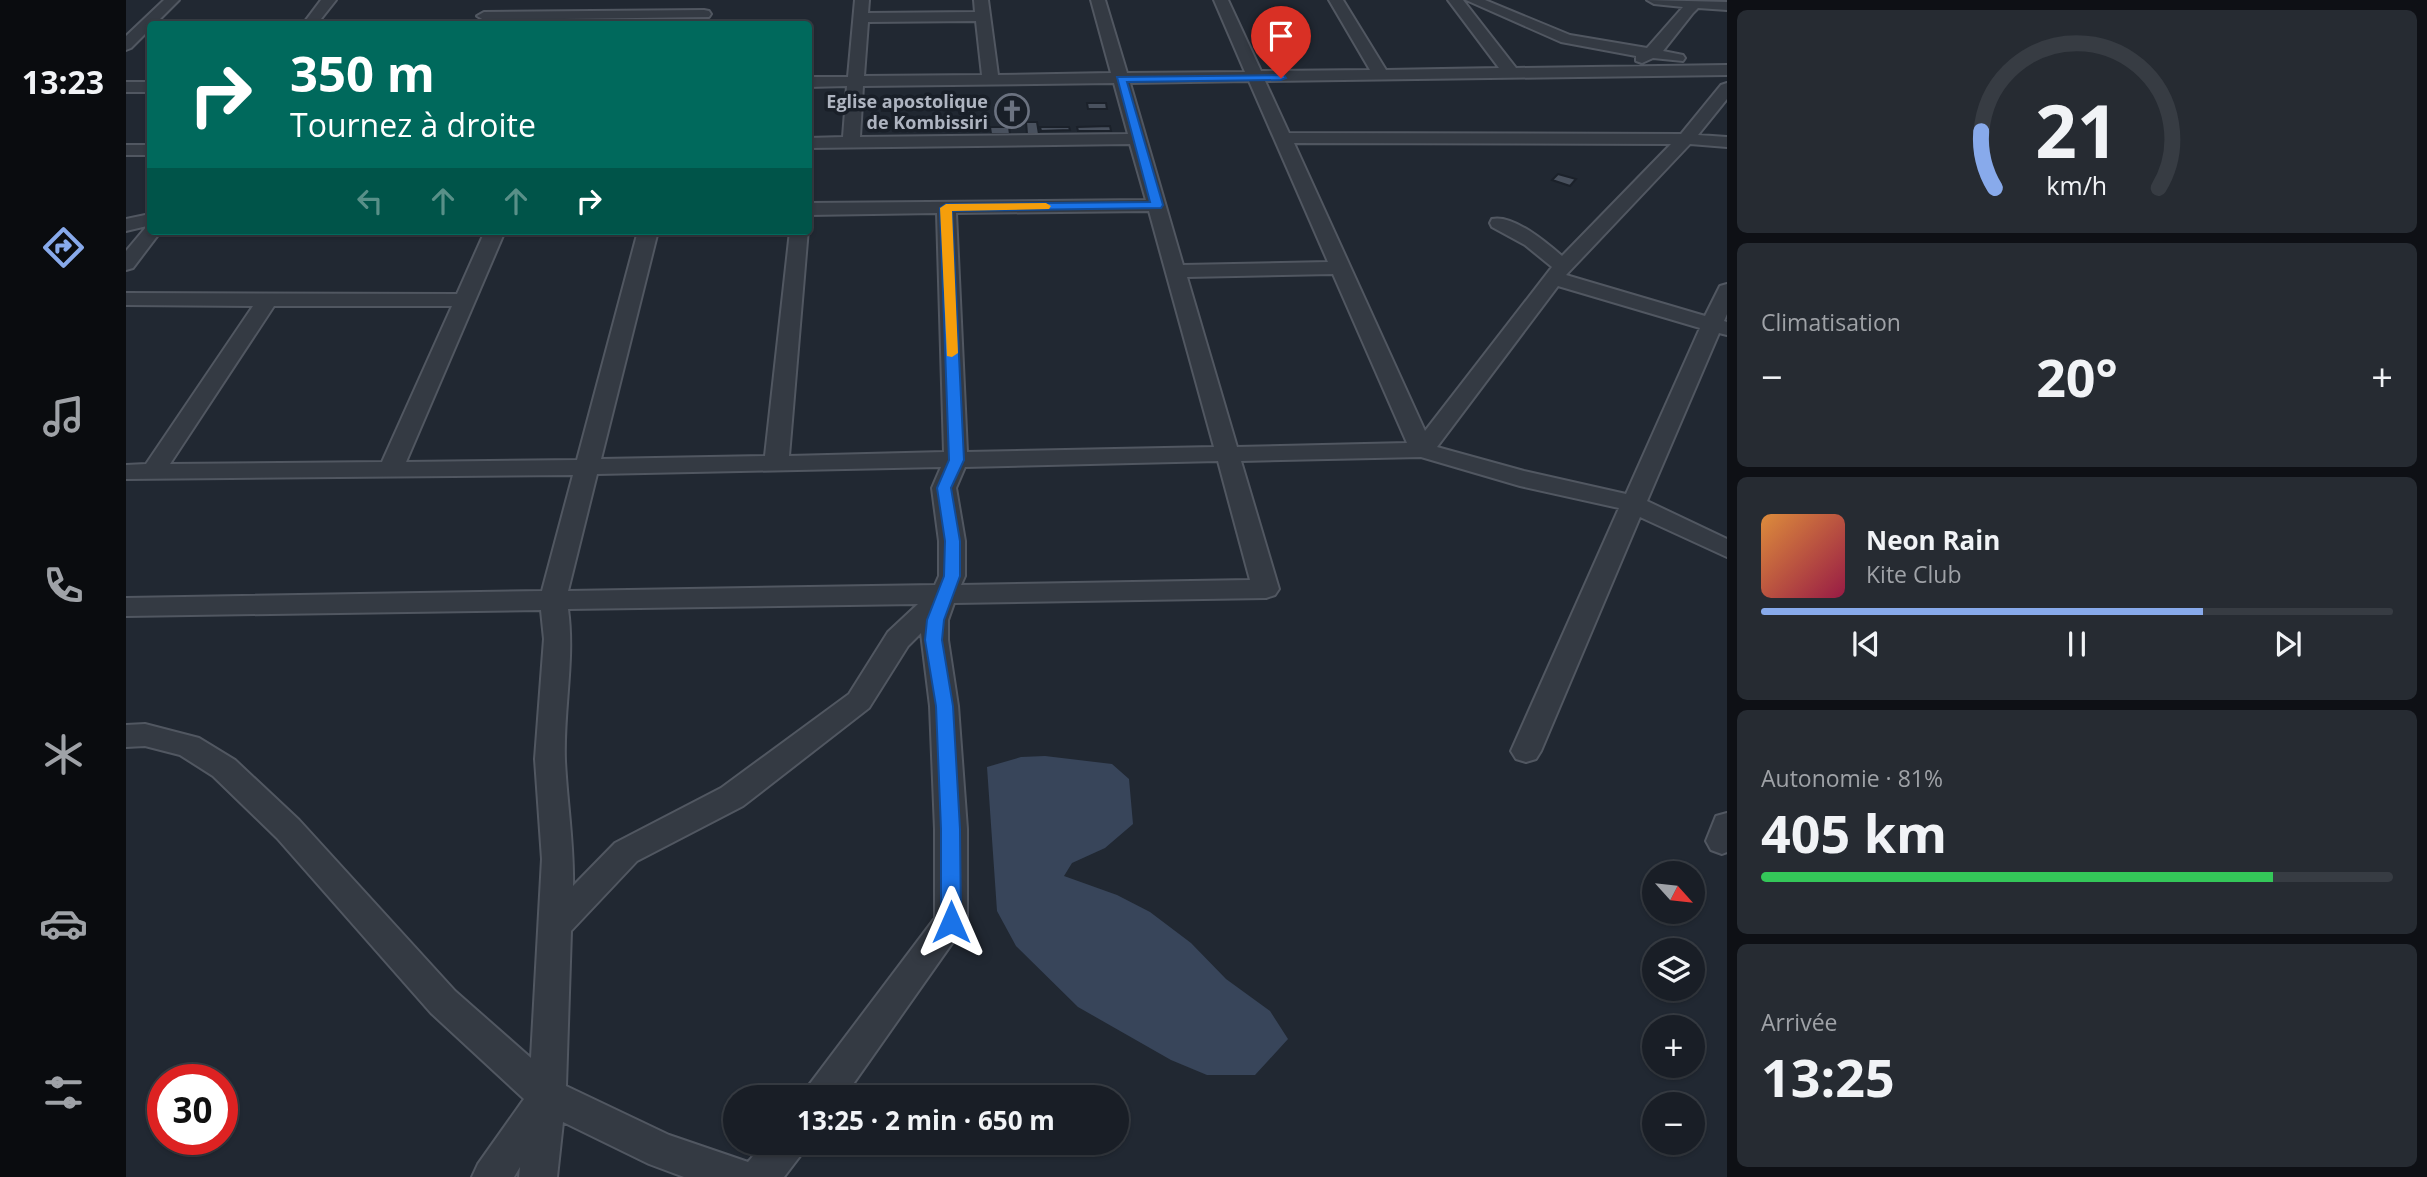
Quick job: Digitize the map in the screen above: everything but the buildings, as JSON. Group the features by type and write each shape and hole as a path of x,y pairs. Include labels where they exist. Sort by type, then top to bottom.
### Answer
{"street":[{"path":"126,20 152,19 172,0"},
{"path":"312,21 329,0"},
{"path":"482,20 493,0"},
{"path":"851,142 862,0"},
{"path":"126,607 1266,589 1098,0"},
{"path":"1221,0 1422,450"},
{"path":"1336,0 1382,76"},
{"path":"1455,0 1512,74"},
{"path":"1473,0 1566,39 1727,68"},
{"path":"1654,0 1727,6"},
{"path":"1590,72 1626,64 1651,54 1670,37 1681,15 1695,3"},
{"path":"861,18 982,8 991,81"},
{"path":"482,20 704,13"},
{"path":"126,45 147,24"},
{"path":"812,82 1256,78 1727,68"},
{"path":"126,87 147,87"},
{"path":"1422,450 1558,272 1686,139 1727,88"},
{"path":"1282,138 1686,139 1727,142"},
{"path":"812,143 1138,139"},
{"path":"126,150 147,150"},
{"path":"812,209 1157,205"},
{"path":"831,1085 951,922 951,829 944,706 933,640 936,620 952,576 952,541 944,488 956,460 946,208"},
{"path":"126,225 147,221"},
{"path":"1499,223 1532,241 1558,272 1722,331"},
{"path":"126,264 148,235"},
{"path":"391,469 493,235"},
{"path":"538,1177 547,1096 558,859 550,759 558,639 554,600 647,235"},
{"path":"776,463 800,235"},
{"path":"1175,271 1341,268"},
{"path":"1525,751 1634,504 1722,331 1727,290"},
{"path":"126,299 465,300"},
{"path":"153,472 267,300"},
{"path":"126,472 588,467 1422,450 1520,478 1634,504 1727,549"},
{"path":"555,926 626,852 732,797 859,701 898,639 944,594"},
{"path":"126,736 145,735 189,746 223,768 288,829 443,1002 547,1096 662,1151 738,1177"},
{"path":"491,1177 547,1096"},
{"path":"760,1177 777,1155"}],"water":[{"path":"1045,756 1112,764 1129,779 1133,824 1105,848 1072,863 1064,876 1117,895 1150,912 1191,943 1226,979 1270,1011 1288,1039 1255,1075 1207,1075 1171,1060 1078,1007 1016,946 997,911 987,767 1021,757"}],"slow traffic":[{"path":"952,353 946,208 1046,206"}],"place":[{"name":"Eglise apostolique de Kombissiri","path":"1012,111"}],"route":[{"path":"951,922 951,829 944,706 933,640 936,620 952,576 952,541 944,488 956,460 946,208 1157,205 1121,79 1281,78"}]}
